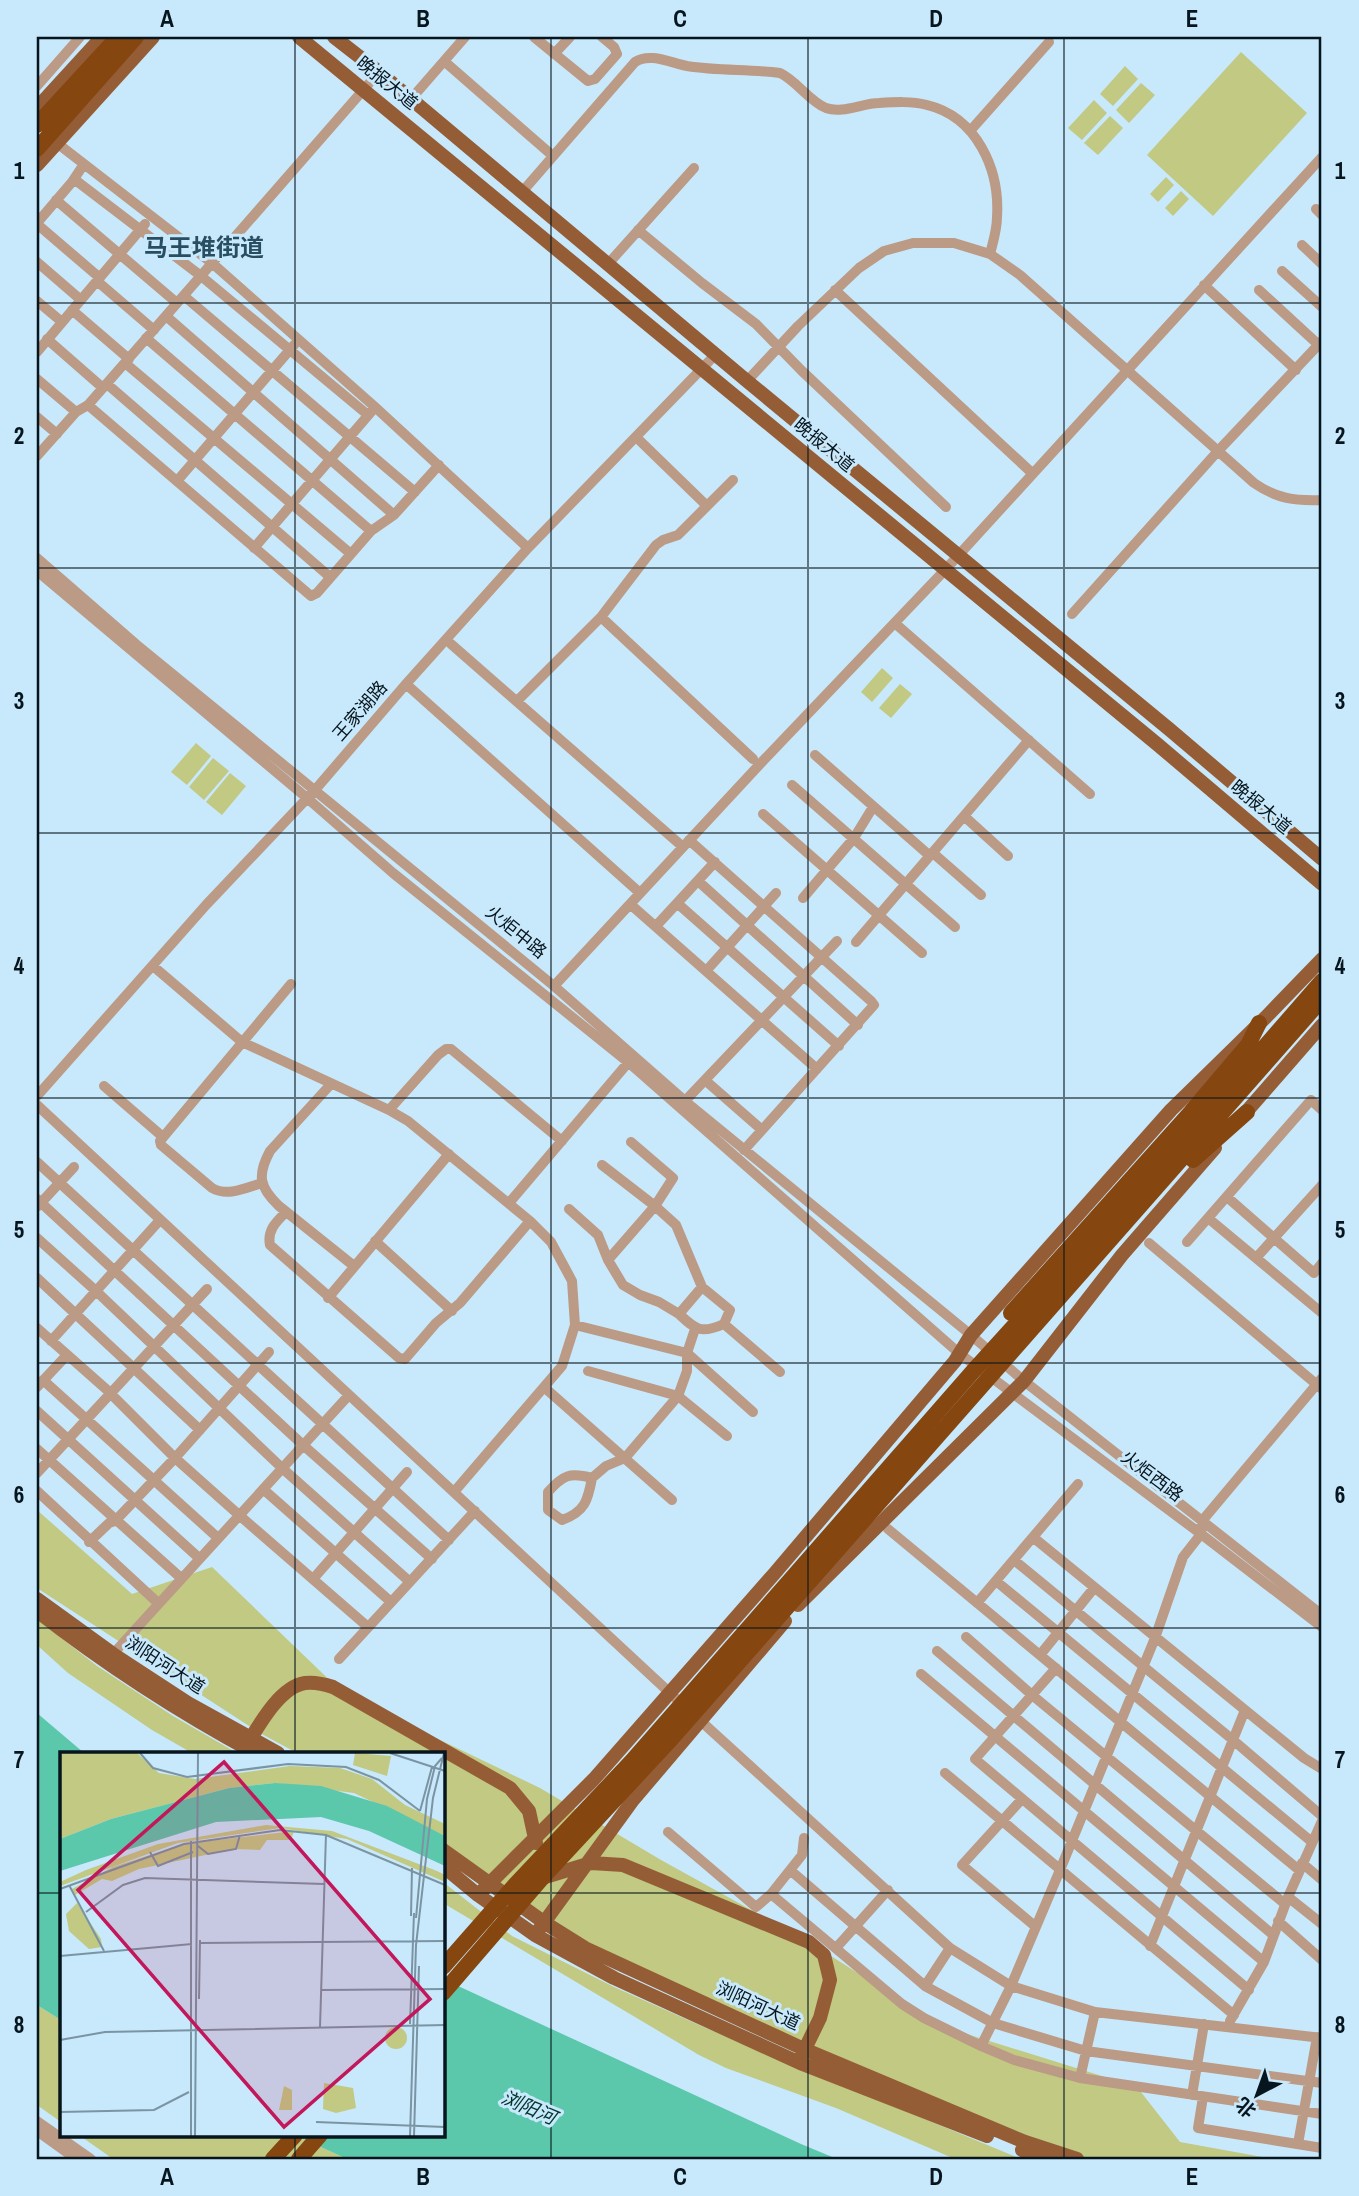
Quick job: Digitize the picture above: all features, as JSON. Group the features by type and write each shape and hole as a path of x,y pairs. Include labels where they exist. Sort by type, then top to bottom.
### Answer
{"highway":[{"path":"37,126 118,37"},
{"path":"37,149 136,37"},
{"path":"444,1966 515,1885 632,1761 975,1369 1202,1119 1322,981"},
{"path":"444,1992 541,1878 672,1738 1322,999"},
{"path":"975,1369 993,1333 1191,1112 1248,1045 1259,1023"},
{"path":"991,1376 1028,1346 1202,1150 1247,1112"},
{"path":"273,2159 294,2136"},
{"path":"299,2159 319,2136"}],"main road":[{"path":"37,108 102,37"},
{"path":"37,165 153,37"},
{"name":"晚报大道","path":"299,37 1157,744 1322,884"},
{"name":"晚报大道","path":"334,37 1322,859"},
{"path":"484,1890 594,1779 670,1693 960,1354 971,1335 1171,1110 1322,959"},
{"path":"540,1929 633,1800 803,1600 1024,1381 1122,1255 1322,1025"},
{"name":"浏阳河大道","path":"37,1599 250,1746"},
{"name":"浏阳河大道","path":"37,1611 129,1677 250,1746 274,1752"},
{"path":"250,1746 265,1717 294,1686 312,1683 333,1687 510,1788 529,1811 536,1842 515,1885"},
{"name":"浏阳河大道","path":"444,1851 484,1890"},
{"path":"541,1878 591,1863 623,1865 809,1942 824,1955 830,1980 820,2018 800,2063"},
{"name":"浏阳河大道","path":"444,1867 484,1890 614,1978 800,2063 1044,2159"},
{"name":"浏阳河大道","path":"540,1929 804,2049 1025,2142 1077,2159"}],"street":[{"path":"37,86 80,37"},
{"path":"411,99 465,37"},
{"path":"534,37 585,80 592,81 617,54 614,47 602,37"},
{"path":"554,54 570,37"},
{"path":"970,131 1049,42"},
{"path":"522,192 635,62 646,57 690,66 780,73 788,76 827,108 837,110 871,103 926,104 940,109 970,131 986,153 997,197 997,220 990,254"},
{"path":"444,61 553,156"},
{"path":"37,456 76,412 88,405 105,386 379,72"},
{"path":"37,126 212,263 299,339 372,411"},
{"path":"554,986 945,570 1322,157"},
{"path":"84,164 37,224 98,279 150,334 235,414 371,531"},
{"path":"608,264 694,168"},
{"path":"74,179 372,411 439,466 528,548"},
{"path":"56,200 120,254 273,370 415,492"},
{"path":"152,216 41,344 105,386 330,577"},
{"path":"638,230 756,324 811,380 946,507"},
{"path":"747,382 835,290 859,268 884,251 913,243 954,243 990,254 1020,275 1254,483 1287,499 1322,500"},
{"path":"1302,245 1322,264"},
{"path":"37,262 81,300"},
{"path":"1282,271 1322,307"},
{"path":"1204,285 1296,370"},
{"path":"835,290 1032,473"},
{"path":"1072,614 1218,451 1321,345 1259,290"},
{"path":"37,301 62,322"},
{"path":"72,310 127,361 351,554"},
{"path":"166,316 394,515"},
{"path":"177,481 299,339"},
{"name":"王家湖路","path":"37,1096 206,905 311,794 528,548 716,355"},
{"path":"37,379 76,412"},
{"path":"88,405 311,596 315,595 371,531 394,515 439,466"},
{"path":"254,548 372,411"},
{"path":"37,417 57,434"},
{"path":"636,437 706,505"},
{"path":"516,701 601,617 656,545 678,535 733,480"},
{"name":"火炬中路","path":"37,558 311,794 554,986 631,1059 971,1335"},
{"path":"37,570 311,794 393,873 631,1059 509,1203"},
{"path":"601,617 753,759"},
{"path":"897,625 1090,793"},
{"path":"451,644 686,843 715,862 874,1005 744,1150"},
{"path":"406,684 640,893"},
{"path":"856,942 1029,740"},
{"path":"814,755 981,895"},
{"path":"792,785 956,927"},
{"path":"803,898 853,838 873,807"},
{"path":"763,814 922,953"},
{"path":"964,817 1008,856"},
{"path":"656,926 715,862"},
{"path":"698,881 858,1025"},
{"path":"706,971 776,893"},
{"path":"677,903 839,1046"},
{"path":"630,904 817,1069"},
{"path":"685,1101 837,941"},
{"path":"153,966 242,1042 408,1121 509,1203 551,1242 572,1282 575,1325 562,1366 454,1492"},
{"path":"262,1183 231,1192 220,1192 161,1145 160,1141 290,984"},
{"path":"389,1110 438,1055 451,1049 562,1142"},
{"name":"火炬西路","path":"631,1059 960,1354 1322,1627"},
{"path":"706,1081 761,1130"},
{"path":"331,1084 270,1151 264,1162 262,1183 268,1196 354,1266"},
{"path":"104,1086 163,1137"},
{"path":"1187,1242 1311,1100 1322,1110"},
{"path":"37,1105 670,1693 950,1948 1011,1986 1095,2012 1320,2038 1298,2144"},
{"path":"608,1260 655,1206 673,1178 631,1142"},
{"path":"328,1298 449,1154"},
{"path":"37,1162 449,1540"},
{"path":"569,1209 598,1235 608,1260 623,1284 679,1314 695,1329 710,1330 724,1325 730,1310 702,1287 676,1225 602,1165"},
{"path":"74,1167 38,1203 116,1269 303,1445 432,1559"},
{"path":"1256,1258 1322,1185"},
{"path":"1227,1197 1314,1273 1322,1265"},
{"path":"286,1212 274,1224 269,1236 271,1245 328,1298 399,1358 405,1359 436,1323 452,1311 530,1221"},
{"path":"1208,1218 1322,1313"},
{"path":"51,1341 160,1220"},
{"path":"37,1238 282,1468 410,1582"},
{"path":"374,1241 452,1311"},
{"path":"981,2046 1011,1986 1060,1871 1155,1638 1183,1557 1201,1534 1202,1521 1320,1384 1149,1243"},
{"path":"37,1278 200,1430"},
{"path":"679,1314 702,1287"},
{"path":"37,1473 207,1289"},
{"path":"575,1325 687,1353 753,1412"},
{"path":"724,1325 780,1372"},
{"path":"37,1328 111,1394 175,1458 302,1572 368,1627"},
{"path":"592,1478 575,1473 558,1480 548,1492 548,1510 562,1520 576,1515 588,1498 592,1478 606,1466 625,1458 678,1396 687,1371 687,1353 695,1329"},
{"name":"火炬西路","path":"971,1335 1024,1381 1322,1615"},
{"path":"89,1542 109,1523 115,1521 175,1458 269,1352"},
{"path":"67,1355 40,1383 87,1420 218,1538"},
{"path":"587,1371 678,1396 727,1436"},
{"path":"545,1388 672,1500"},
{"path":"113,1654 349,1395"},
{"path":"37,1411 199,1559"},
{"path":"37,1449 181,1578"},
{"path":"313,1579 407,1472"},
{"path":"977,1603 1078,1485"},
{"path":"263,1489 391,1602"},
{"path":"37,1492 158,1603"},
{"path":"339,1660 475,1511"},
{"path":"888,1529 1210,1797 1322,1880"},
{"path":"1034,1538 1304,1758 1322,1769"},
{"path":"1014,1560 1233,1740 1322,1819 1317,1838 1301,1867 1272,1934 1264,1962 1227,2027"},
{"path":"996,1581 1221,1767 1317,1838"},
{"path":"1040,1655 1094,1588"},
{"path":"966,1637 1197,1831 1286,1900 1322,1924"},
{"path":"937,1651 1272,1934"},
{"path":"1055,1668 975,1759 1249,1990"},
{"path":"921,1674 1264,1962"},
{"path":"1150,1946 1245,1710"},
{"path":"946,1773 1001,1822 1234,2015"},
{"path":"1022,1799 962,1865 1035,1927"},
{"path":"668,1832 756,1907 771,1894 802,1855 804,1838"},
{"path":"790,1870 925,1986 993,2023 1086,2051 1322,2083"},
{"path":"836,1948 887,1890"},
{"path":"771,1894 902,2004 924,2018 1014,2060 1080,2078 1322,2114"},
{"path":"1278,1921 1322,1960"},
{"path":"925,1986 950,1948"},
{"path":"1080,2078 1095,2012"},
{"path":"1204,2024 1197,2065 1198,2129 1322,2148"},
{"path":"37,2121 91,2159"},
{"path":"37,2131 76,2159"}],"shaded area":[{"path":"1241,52 1307,113 1213,216 1147,155"},
{"path":"1125,66 1138,79 1113,106 1100,94"},
{"path":"1141,83 1155,95 1129,123 1116,110"},
{"path":"1094,100 1107,113 1082,140 1068,128"},
{"path":"1110,116 1123,128 1098,155 1084,143"},
{"path":"1166,177 1174,185 1158,202 1150,194"},
{"path":"1181,191 1189,199 1173,216 1165,208"},
{"path":"882,668 893,678 872,702 861,692"},
{"path":"900,684 912,694 891,718 879,708"},
{"path":"196,743 211,756 187,785 171,772"},
{"path":"213,758 229,771 204,800 189,787"},
{"path":"230,773 246,786 222,815 206,802"},
{"path":"37,1510 132,1594 212,1567 344,1694 540,1788 661,1860 809,1942 941,2026 1137,2087 1180,2142 1274,2159 1082,2159 1065,2155 585,1948 444,1843 444,1752 295,1752 260,1733 37,1588"},
{"path":"37,1619 97,1666 173,1716 235,1752 190,1752 152,1730 68,1673 37,1645"},
{"path":"444,1883 512,1936 614,1987 1021,2159 955,2159 836,2108 726,2068 699,2055 444,1904"},
{"path":"37,2005 60,2019 60,2121 37,2105"},
{"path":"80,2136 297,2136 347,2159 113,2159"}],"water":[{"path":"37,1713 83,1752 60,1752 60,2019 37,2005"},
{"name":"浏阳河","path":"444,1979 837,2159 347,2159 297,2136 444,2136"}],"district":[{"name":"马王堆街道","path":"204,248"}]}
